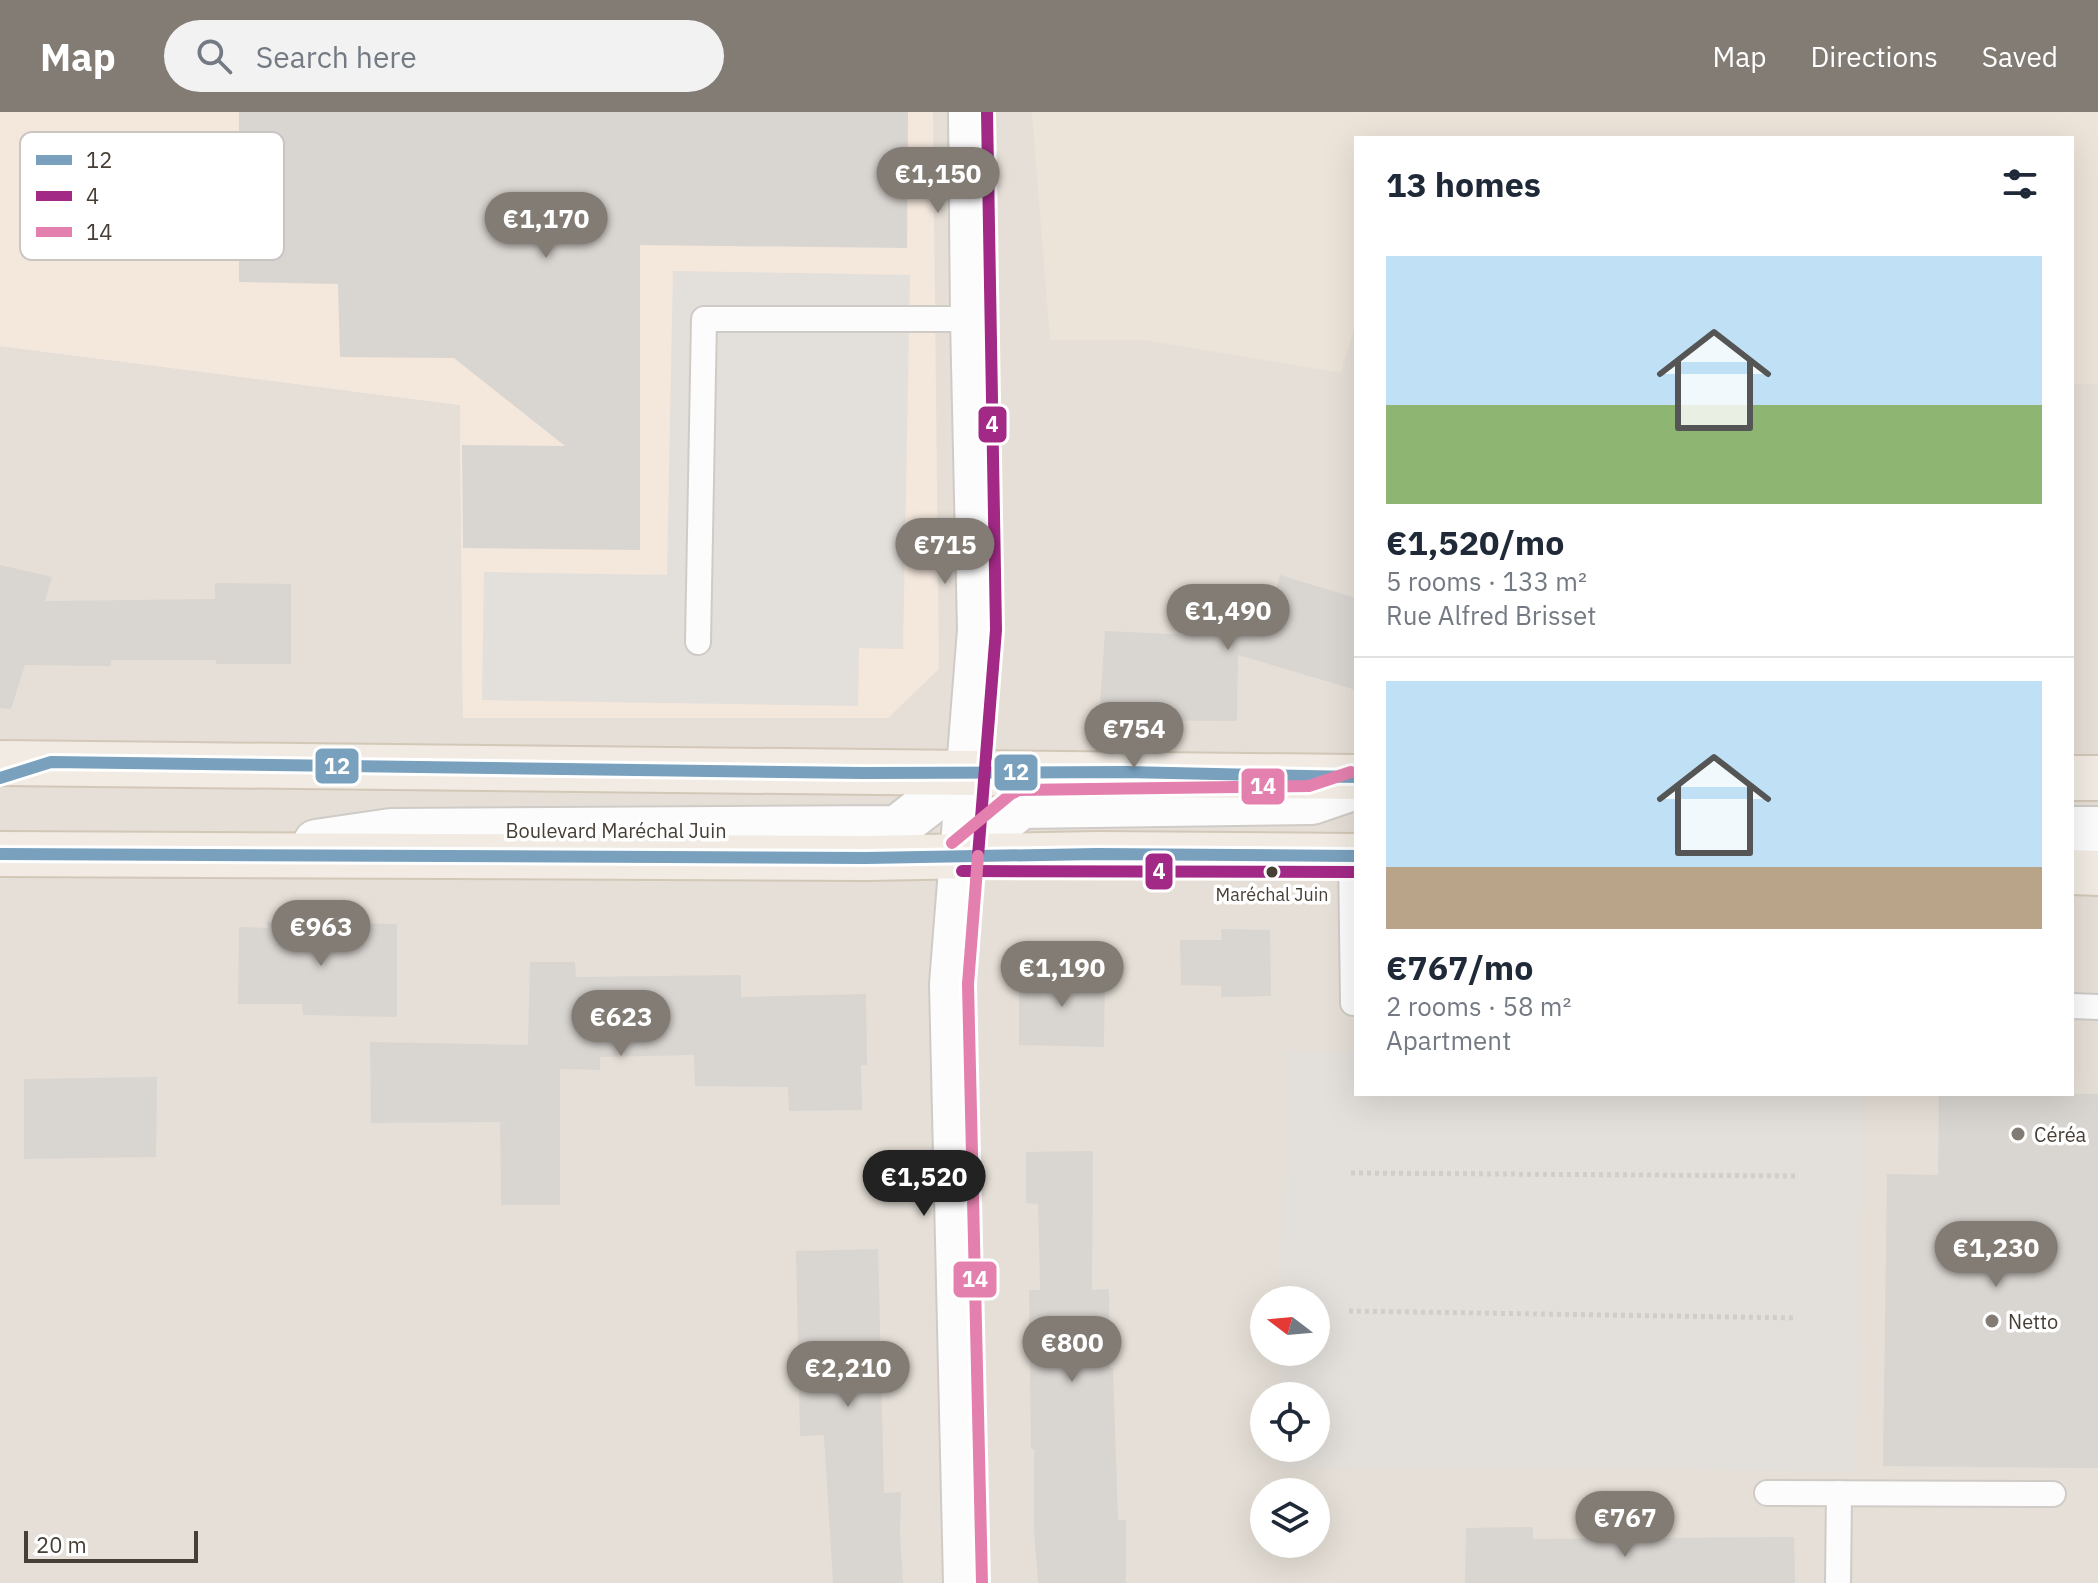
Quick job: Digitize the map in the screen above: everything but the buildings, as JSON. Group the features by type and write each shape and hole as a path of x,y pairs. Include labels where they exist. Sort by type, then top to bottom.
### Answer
{"main road":[{"path":"0,763 1354,777"},
{"path":"2074,778 2098,778"},
{"name":"Boulevard Maréchal Juin","path":"0,854 850,858 962,855 1353,856"},
{"path":"2074,872 2098,873"}],"street":[{"path":"966,1583 952,984 980,630 971,112"},
{"name":"Boulevard Maréchal Juin","path":"247,853 391,831 897,828 969,772"},
{"path":"962,855 1021,806 1312,802 1354,788"},
{"path":"2074,829 2098,829"}],"lane":[{"path":"698,642 704,319 973,319"},
{"path":"1353,856 1354,1003"},
{"path":"2074,1006 2098,1007"},
{"path":"1767,1493 2053,1494"},
{"path":"1838,1583 1839,1493"}],"path":[{"path":"1351,1173 1795,1176"},
{"path":"1349,1311 1797,1318"}],"shaded area":[{"path":"0,112 933,112 939,669 888,718 463,718 460,405 0,346"},
{"path":"933,112 2098,112 2098,1583 0,1583 0,346 460,405 463,718 934,376"},
{"path":"1032,112 2098,112 2098,384 2074,384 2074,136 1354,136 1354,329 1341,373 1144,340 1050,340"},
{"path":"673,271 910,275 903,649 859,648 858,706 482,700 484,572 667,575"},
{"path":"1284,1050 1354,1051 1354,1096 1861,1096 1858,1471 1280,1467 1280,1462 1330,1462 1330,1382 1281,1382 1281,1366 1330,1366 1330,1286 1282,1286"}],"transit line":[{"name":"4","path":"978,856 996,630 987,112"},
{"name":"12","path":"0,778 51,762 1354,777"},
{"name":"14","path":"952,843 1019,790 1309,786 1351,772"},
{"name":"12","path":"0,854 866,858 1097,854 1354,856"},
{"name":"14","path":"978,856 968,984 982,1583"},
{"name":"4","path":"962,871 1354,872"}],"place":[{"name":"Maréchal Juin","path":"1272,872"},
{"name":"Céréa","path":"2018,1134"},
{"name":"Netto","path":"1992,1321"}]}
